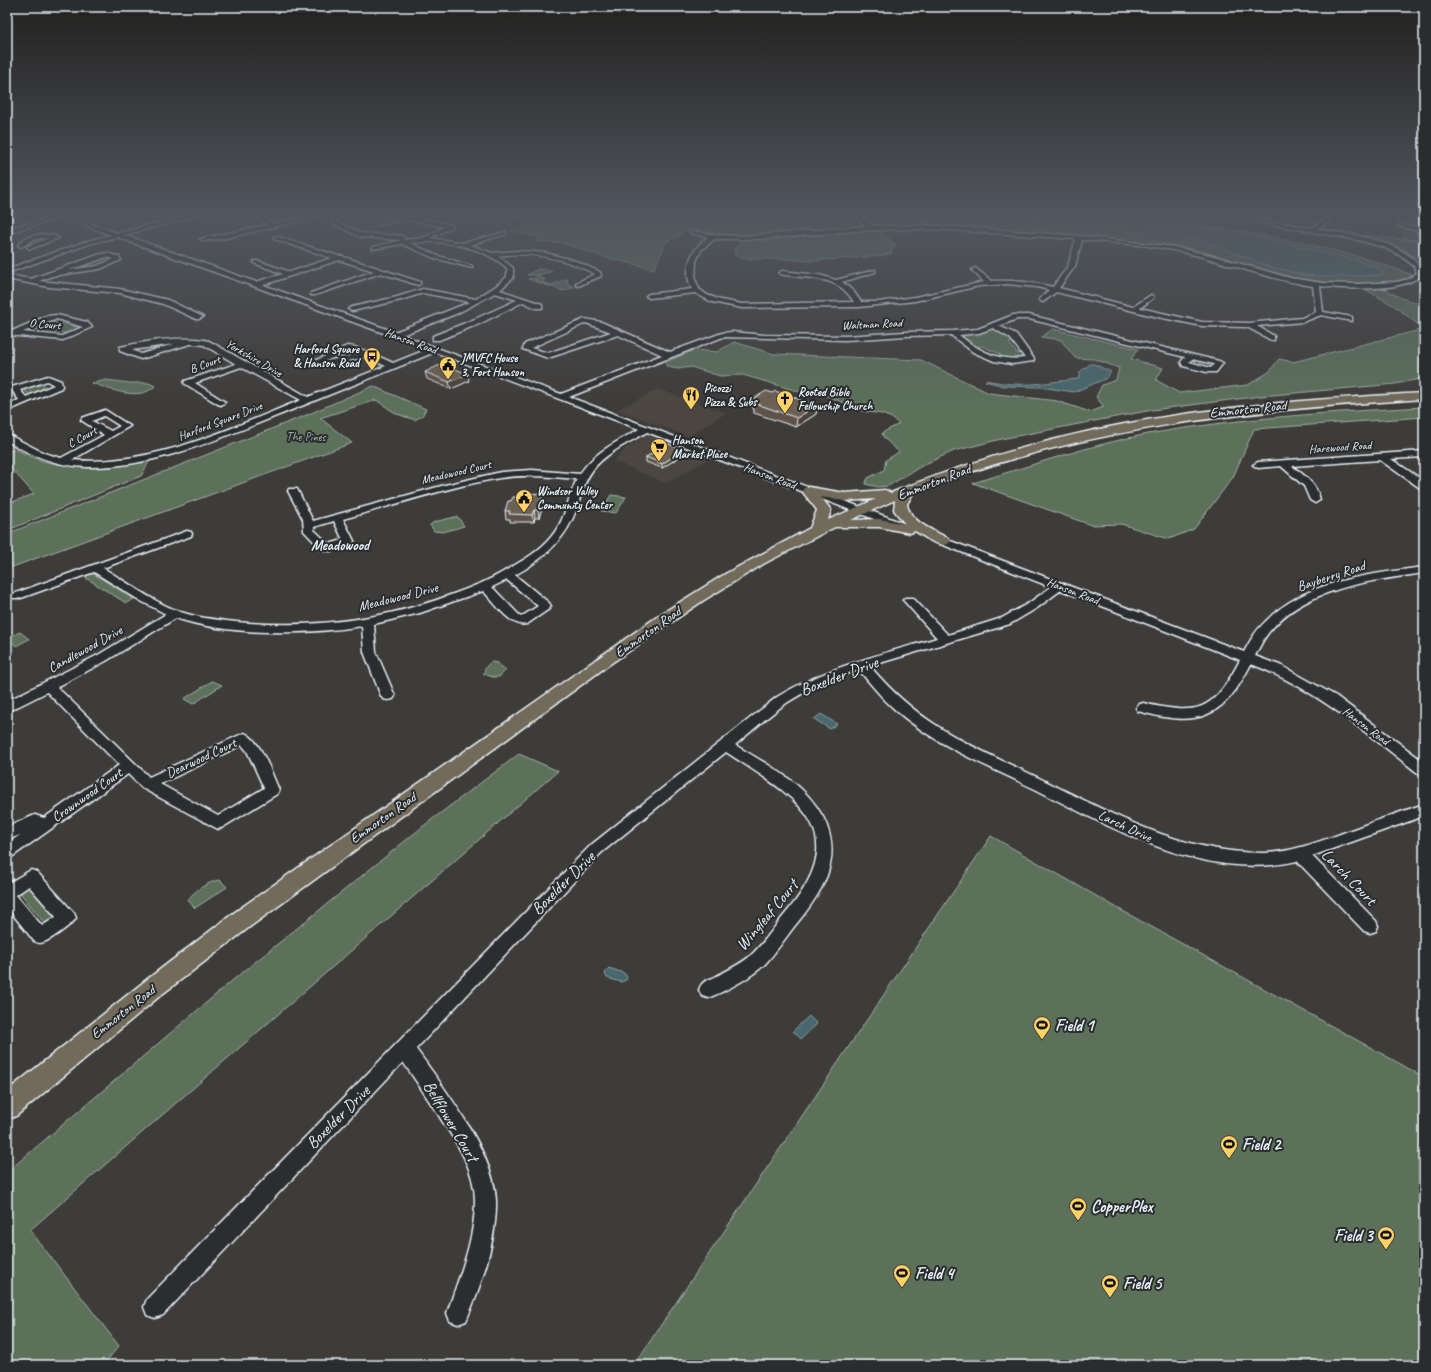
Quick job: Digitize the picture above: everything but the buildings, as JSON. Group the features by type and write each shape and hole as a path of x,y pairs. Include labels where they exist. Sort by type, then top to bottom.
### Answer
{"main road":[{"name":"Emmorton Road","path":"7,1107 163,981 242,920 327,858 664,620 730,578 823,527 913,489 1002,457 1058,442 1112,430 1191,416 1251,408 1424,396"},
{"path":"809,491 832,496 856,498 883,495 913,489"},
{"path":"913,489 900,504 900,509 914,524 943,541"},
{"path":"809,491 824,510 823,516 818,523 823,527 879,523 910,529"}],"street":[{"path":"16,279 49,285 120,292 165,302 199,317"},
{"path":"30,282 38,279"},
{"name":"Hanson Road","path":"239,279 435,349 1247,657 1296,679 1331,699 1424,770"},
{"path":"255,285 274,279"},
{"path":"313,294 358,279"},
{"path":"406,279 418,283"},
{"path":"395,335 476,301 495,291 508,279"},
{"path":"578,284 590,279"},
{"path":"693,279 697,291 713,300 742,306 859,305 903,301 989,282 1021,283 1055,289 1202,324 1248,325 1302,320 1320,313 1349,319"},
{"path":"824,279 836,282 850,291 859,305"},
{"path":"836,282 846,279"},
{"path":"986,279 989,282"},
{"path":"1043,300 1064,279"},
{"path":"1288,279 1316,284 1366,286 1398,284 1414,279"},
{"path":"1409,281 1417,283"},
{"path":"1316,284 1320,313"},
{"path":"352,310 399,299 423,291 476,301"},
{"path":"495,291 508,294 539,306"},
{"path":"649,296 697,291"},
{"path":"1134,309 1151,297"},
{"path":"436,338 478,321 522,300"},
{"name":"Waltman Road","path":"560,396 717,336 727,334 764,337 846,338 905,334 953,333 979,331 1016,317 1029,317 1190,356"},
{"name":"O Court","path":"50,318 57,318 84,324 88,327 63,338 10,334 50,318"},
{"path":"617,332 548,356 527,349 528,346 584,321 598,324 617,332 669,355"},
{"path":"1248,325 1272,338"},
{"path":"953,333 963,343 1001,361 1011,362 1030,358 1013,336 994,326"},
{"name":"Yorkshire Drive","path":"188,342 141,358 124,349 172,342 188,342 206,344 307,400"},
{"path":"367,354 323,365 316,362 350,348 367,354 394,366"},
{"name":"Harford Square Drive","path":"7,437 36,453 63,461 104,463 136,459 175,451 208,440 435,349"},
{"name":"B Court","path":"221,402 188,383 242,364"},
{"path":"7,408 25,401"},
{"name":"Meadowood Drive","path":"95,568 151,602 174,614 209,622 270,629 325,627 368,621 425,609 484,586 534,558 563,531 571,513 583,477 602,455 646,429"},
{"name":"C Court","path":"63,461 112,434"},
{"path":"7,447 17,443"},
{"name":"Harewood Road","path":"1258,465 1424,454"},
{"path":"1382,457 1424,486"},
{"path":"1284,464 1310,487 1315,494 1315,500"},
{"name":"Meadowood Court","path":"309,525 449,486 501,475 532,473 583,477"},
{"path":"293,491 309,525 309,531 326,547 330,548 349,541 349,537 338,517"},
{"path":"17,596 187,534"},
{"name":"Bayberry Road","path":"1143,708 1165,713 1190,714 1209,708 1227,693 1261,633 1281,614 1297,602 1340,586 1385,576 1424,570"},
{"path":"484,586 517,620 522,621 545,606 507,574"},
{"name":"Boxelder Drive","path":"155,1307 405,1049 519,927 596,849 725,745 782,700 798,690 840,671 1006,622 1033,607 1059,586"},
{"path":"909,600 946,640"},
{"name":"Candlewood Drive","path":"7,707 129,643 174,614"},
{"path":"368,621 370,652 388,696"},
{"name":"Larch Drive","path":"862,664 880,686 900,706 917,720 944,738 1148,837 1175,847 1206,854 1235,858 1267,859 1300,854 1424,810"},
{"name":"Dearwood Court","path":"49,686 147,784 218,823 272,790 253,749 244,738 147,784"},
{"name":"Wingleaf Court","path":"708,990 754,962 808,899 818,882 824,865 824,843 820,826 811,810 797,794 779,780 725,745"},
{"name":"Crownwood Court","path":"7,852 128,766"},
{"name":"Crownwood Court","path":"7,834 35,821 45,824"},
{"name":"Larch Court","path":"1300,854 1370,926"},
{"path":"7,892 31,877 68,918 40,936 7,895"},
{"name":"Bellflower Court","path":"405,1049 465,1137 477,1159 484,1184 484,1223 478,1251 458,1314"}],"shaded area":[{"path":"658,389 726,413 688,436 617,410"},
{"path":"649,434 710,458 666,483 614,461 625,449"}],"green space":[{"path":"528,279 535,279 535,281 537,281 537,279 545,279 542,282 551,285 567,279 568,284 574,287 563,291"},
{"path":"1300,279 1406,279 1386,284 1373,285"},
{"path":"1382,287 1401,298 1424,305 1424,329 1393,305 1363,288"},
{"path":"58,319 53,322 64,324 71,322 67,325 77,327 83,326 83,328 62,335 65,333 33,329 26,331 51,320"},
{"path":"990,329 997,329 1006,334 1014,342 1009,343 1017,353 1023,353 1022,356 1013,359 1001,357 998,356 1000,354 982,346 977,347 967,342 960,336 967,333 983,332"},
{"path":"1053,329 1138,349 1131,359 1163,368 1156,380 1179,393 1248,385 1269,372 1279,359 1293,362 1424,329 1424,378 1395,384 1261,396 1152,410 1001,439 954,451 925,464 888,486 878,487 865,484 868,478 884,470 886,460 899,452 884,438 882,433 899,424 892,418 882,414 856,410 845,403 824,395 801,392 743,375 720,376 691,367 678,369 667,367 665,362 695,350 717,352 734,342 774,354 921,360 989,393 1057,401 1090,412 1104,407 1096,397 1102,385 1116,380 1119,368 1094,359 1075,358 1061,340 1041,337"},
{"path":"107,380 129,383 149,383 155,386 149,391 133,394 115,391 92,383"},
{"path":"40,383 48,388 30,396 23,389"},
{"name":"The Pines","path":"373,386 426,409 422,416 415,420 397,414 376,400 320,418 352,443 7,569 7,534 309,414"},
{"path":"1424,407 1424,417 1254,429 1233,477 1194,529 1169,539 1121,524 1091,525 973,483 1104,444 1182,428 1320,414"},
{"path":"15,449 43,461 55,464 96,466 150,460 141,476 13,528 7,523 7,504 34,494 9,466 7,466 7,452"},
{"path":"611,495 626,497 616,513 601,511"},
{"path":"458,517 464,526 443,532 434,531 430,525 434,522"},
{"path":"89,573 94,574 134,599 126,603 86,578"},
{"path":"20,632 29,639 16,646 13,643 7,642 7,638"},
{"path":"491,662 497,663 506,670 499,677 484,674 486,667"},
{"path":"212,681 222,685 193,704 184,699"},
{"path":"519,754 558,771 30,1230 119,1346 103,1365 7,1365 7,1172 233,980 426,824"},
{"name":"CopperPlex","path":"991,836 1119,909 1424,1077 1424,1365 634,1365"},
{"path":"220,880 227,887 195,908 188,900 202,887 211,882"},
{"path":"28,886 32,887 55,917 54,920 45,924 21,894 21,891"}],"water":[{"path":"1090,364 1094,364 1111,372 1105,379 1074,392 1040,387 1004,386 985,381 1021,384 1077,379 1080,377 1080,372"},
{"path":"821,714 837,724 830,729 814,719"},
{"path":"609,968 624,973 627,977 626,980 621,982 607,978 605,974"},
{"path":"809,1016 817,1024 801,1039 793,1031"}],"place":[{"name":"Harford Square & Hanson Road","path":"372,371"},
{"name":"JMVFC House 3, Fort Hanson","path":"448,380"},
{"name":"Picozzi Pizza & Subs","path":"691,410"},
{"name":"Rooted Bible Fellowship Church","path":"785,414"},
{"name":"Hanson Market Place","path":"659,462"},
{"name":"Windsor Valley Community Center","path":"524,513"},
{"name":"Field 1","path":"1042,1040"},
{"name":"Field 2","path":"1229,1159"},
{"name":"CopperPlex","path":"1078,1221"},
{"name":"Field 3","path":"1386,1250"},
{"name":"Field 4","path":"902,1288"},
{"name":"Field 5","path":"1110,1298"}],"district":[{"name":"Meadowood","path":"340,545"}]}
